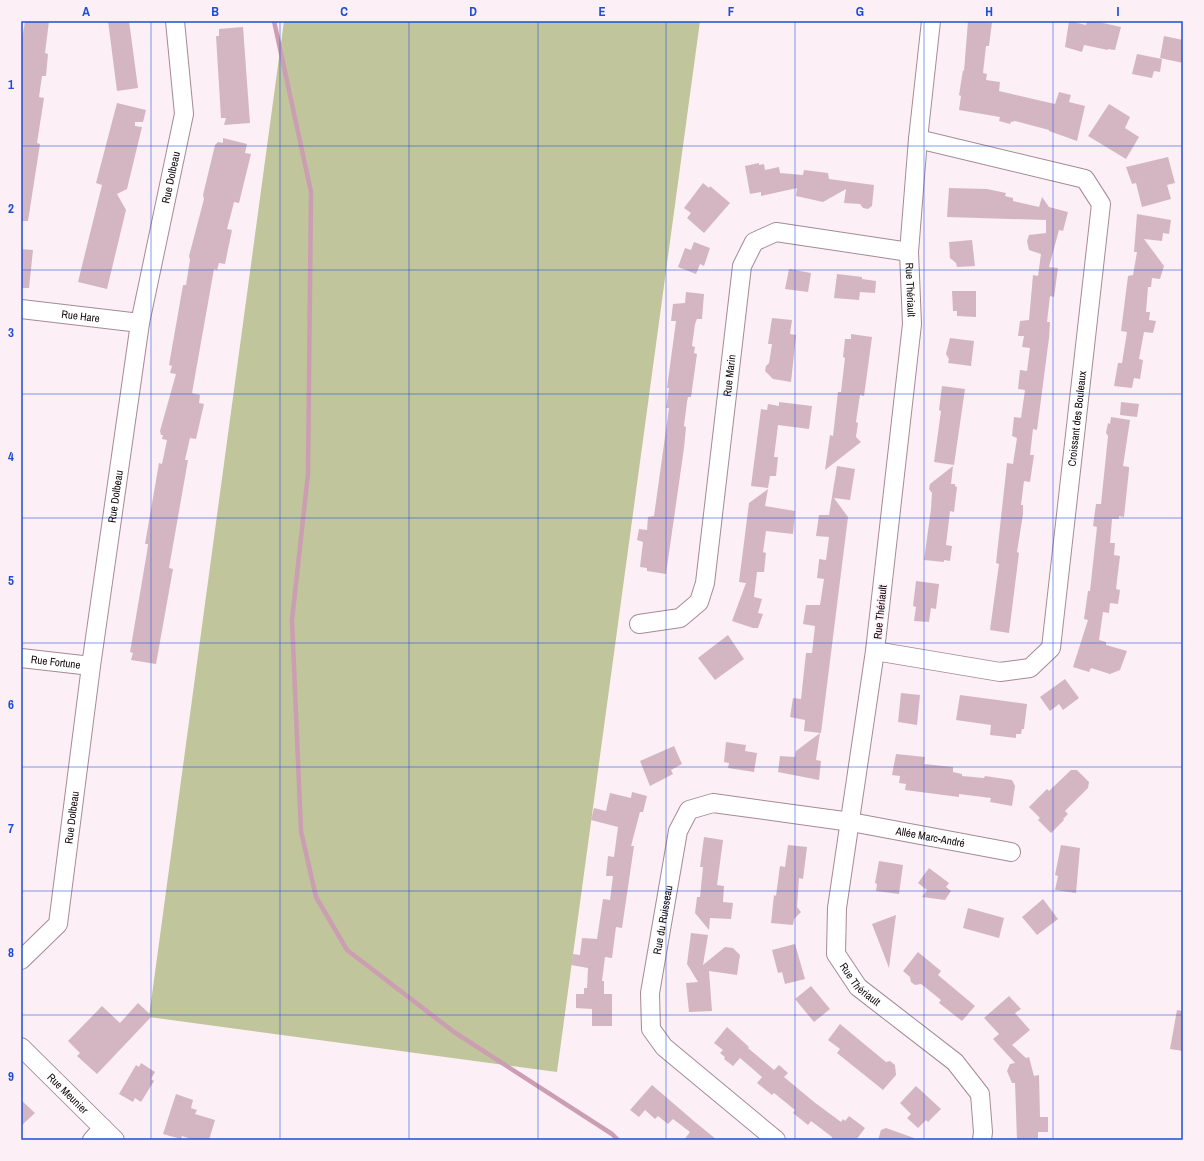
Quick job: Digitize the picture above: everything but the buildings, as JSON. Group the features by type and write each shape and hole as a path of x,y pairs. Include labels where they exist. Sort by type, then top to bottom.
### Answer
{"street":[{"name":"Rue Dolbeau","path":"21,960 58,924 91,666 140,323 184,114 175,21"},
{"name":"Rue Thériault","path":"931,21 918,139 909,252 912,324 875,651 851,822 837,908 836,954 858,987 955,1062 959,1067 980,1094 983,1132 982,1140"},
{"name":"Croissant des Bouleaux","path":"875,651 1000,672 1030,668 1051,648 1101,204 1085,179 918,139"},
{"name":"Rue Marin","path":"639,624 680,618 698,602 705,583 742,266 754,242 776,232 909,252"},
{"name":"Rue Hare","path":"21,309 140,323"},
{"name":"Rue Fortune","path":"21,658 91,666"},
{"name":"Rue du Ruisseau","path":"776,1140 664,1047 651,1029 650,993 678,831 689,810 713,803 851,822"},
{"name":"Allée Marc-André","path":"851,822 1011,852"},
{"name":"Rue Meunier","path":"21,1047 103,1136"}],"green space":[{"path":"284,21 700,21 557,1072 149,1017"}],"waterway":[{"path":"274,21 311,192 308,474 292,620 301,831 316,897 347,950 454,1032 612,1134 618,1140"}]}
